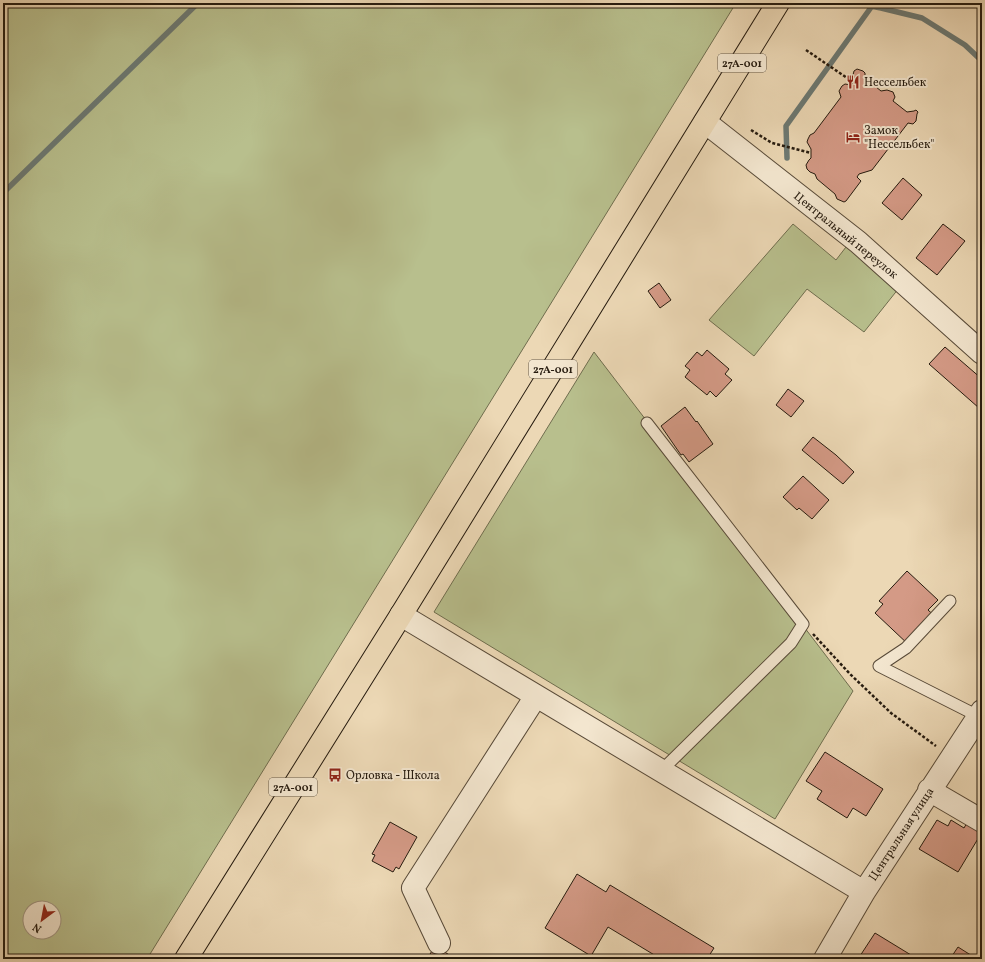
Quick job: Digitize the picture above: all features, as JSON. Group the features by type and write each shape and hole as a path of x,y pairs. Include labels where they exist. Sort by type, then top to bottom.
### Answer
{"main road":[{"name":"27А-001","path":"186,959 401,615 778,3"}],"street":[{"name":"Центральный переулок","path":"705,122 858,242 982,352"},
{"path":"401,615 864,892"},
{"path":"439,943 413,888 536,696"},
{"name":"Центральная улица","path":"825,959 864,892 929,790 980,714"},
{"path":"929,790 982,821"}],"lane":[{"path":"646,424 803,624 791,644 661,771"},
{"path":"950,601 906,648 879,666 980,714"}],"path":[{"path":"806,50 853,82"},
{"path":"751,130 772,143 811,153"},
{"path":"803,624 850,674 891,714 951,757"}],"green space":[{"path":"3,3 736,3 147,959 3,959"},
{"path":"793,224 836,260 846,247 899,288 864,332 807,289 754,356 709,320"},
{"path":"594,352 853,691 775,819 434,612"}],"building":[{"name":"Замок \"Нессельбек\"","path":"857,69 863,71 865,73 865,78 881,91 887,90 893,92 895,97 893,101 907,112 916,110 918,112 916,121 913,124 908,123 872,170 859,174 857,177 861,181 844,202 837,199 835,194 817,179 815,174 807,169 806,165 811,158 811,149 807,142 810,135 814,133 841,97 839,91 842,86 845,84 851,85 855,80 853,75 854,71"},
{"path":"903,178 922,195 902,220 882,203"},
{"path":"943,224 965,241 937,275 916,258"},
{"path":"659,283 671,300 660,308 648,291"},
{"path":"945,347 982,379 982,404 979,408 929,364"},
{"path":"707,350 729,369 725,374 732,380 716,397 710,391 707,395 685,377 690,370 685,366 697,352 702,356"},
{"path":"788,389 804,401 791,417 776,405"},
{"path":"685,407 713,444 689,462 683,454 681,455 661,426"},
{"path":"813,437 836,455 854,472 843,484 802,450"},
{"path":"803,476 829,500 812,519 799,508 797,510 783,497"},
{"path":"907,571 938,600 928,610 937,618 910,646 875,613 883,604 879,601"},
{"path":"825,752 883,789 866,816 853,808 847,818 817,799 822,791 806,781"},
{"path":"937,820 948,826 951,820 964,828 968,821 982,829 982,832 958,872 919,849"},
{"path":"390,822 417,837 399,869 396,867 393,872 372,861 375,855 372,854"},
{"path":"577,874 606,892 610,885 714,948 707,959 661,959 608,927 591,956 545,928"},
{"path":"875,933 911,955 908,959 858,959"},
{"path":"435,946 451,956 449,959 427,959"},
{"path":"958,947 977,959 950,959"}],"waterway":[{"path":"3,193 198,3"},
{"path":"855,3 922,18 965,45 982,61"},
{"path":"787,158 786,126 872,6"}],"place":[{"name":"Нессельбек","path":"853,82"},
{"name":"Замок \"Нессельбек\"","path":"853,137"},
{"name":"Орловка - Школа","path":"335,775"}]}
